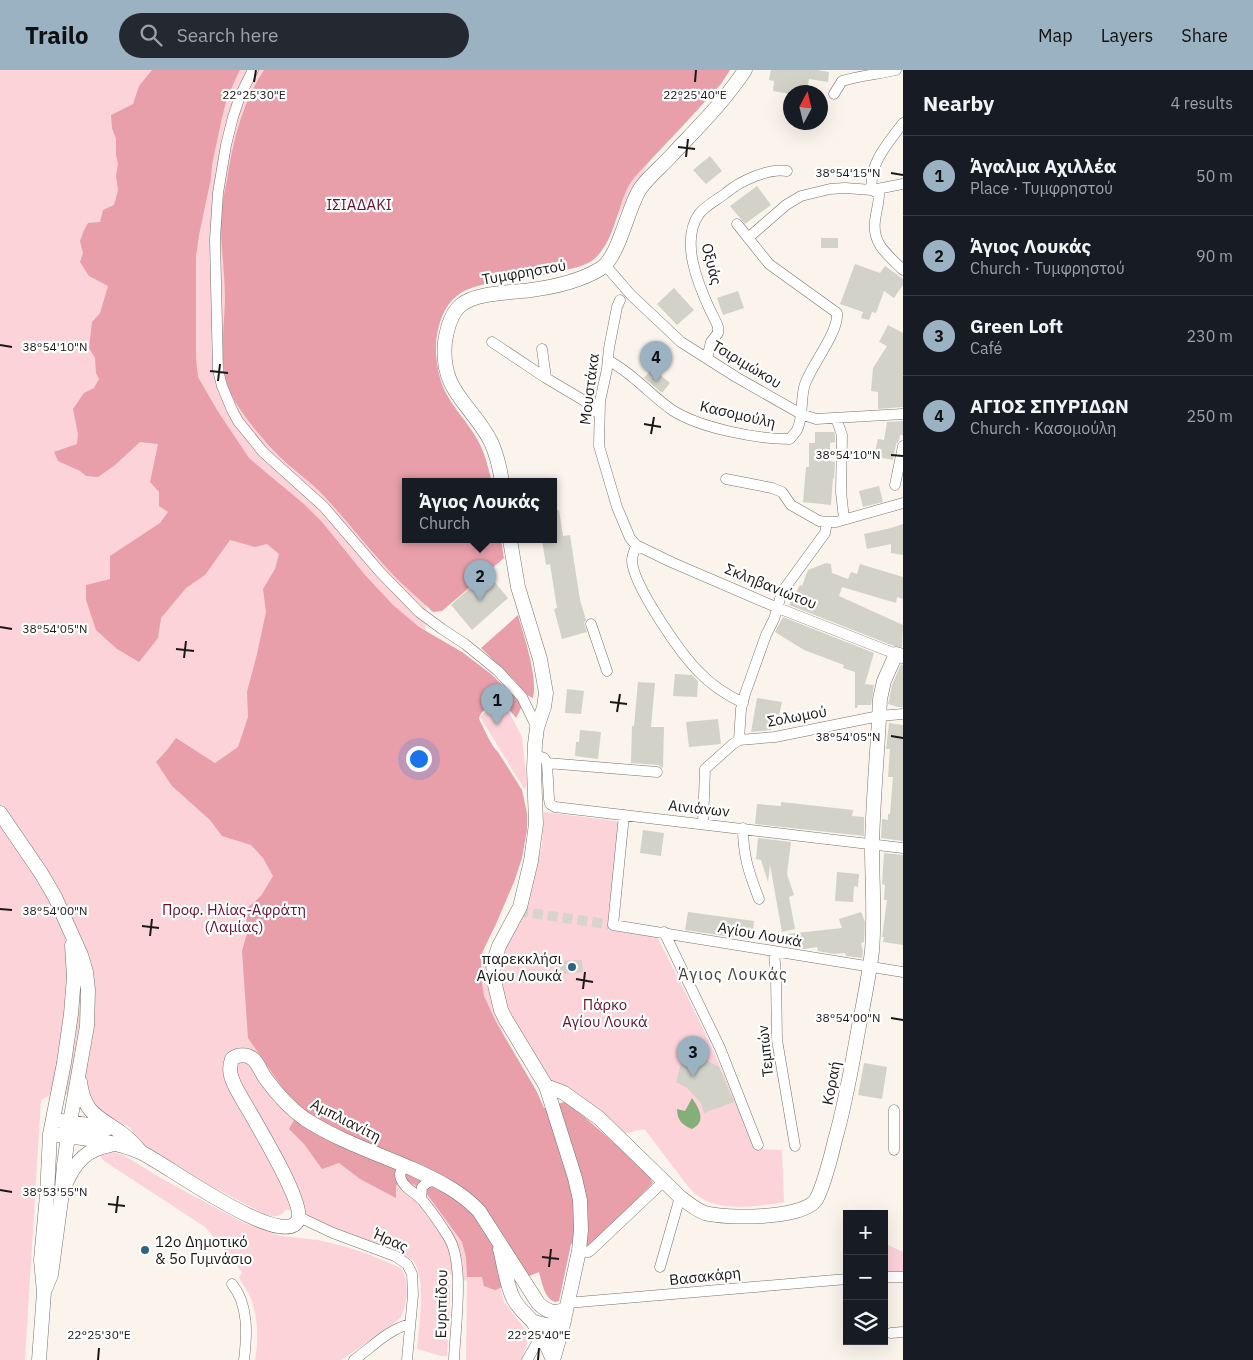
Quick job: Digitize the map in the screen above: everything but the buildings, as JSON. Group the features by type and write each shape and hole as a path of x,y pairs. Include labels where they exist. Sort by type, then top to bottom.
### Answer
{"street":[{"path":"253,70 240,96 226,145 215,223 218,370 222,386 232,410 264,452 281,470 324,507 380,572 419,612 465,644 498,671 522,697 537,728"},
{"path":"606,266 612,257 630,210 641,188 714,110 733,88 745,70"},
{"path":"834,94 842,81 863,75 896,70"},
{"path":"872,190 871,182 877,161 883,149 903,123"},
{"name":"Οξυάς","path":"707,358 711,342 718,332 718,327 697,280 691,243 694,223 704,209 741,182 777,170 786,171"},
{"path":"748,238 786,205 801,196 845,188 872,190 903,184"},
{"path":"872,190 879,194 875,222 877,240 903,270"},
{"path":"737,224 769,264 837,313 837,320 805,384 801,414"},
{"name":"Τσιριμώκου","path":"606,266 631,295 681,342 736,377 801,414 816,419 903,414"},
{"name":"Τυμφρηστού","path":"501,478 497,459 490,442 452,386 447,375 445,344 452,318 461,305 471,299 553,286 581,278 606,266"},
{"name":"Μουστάκα","path":"620,300 617,307 600,401 599,446 617,507 633,542 632,560 639,583 672,638 700,674 716,688 743,704"},
{"path":"492,342 546,378 578,396 599,414"},
{"path":"542,349 546,378"},
{"name":"Κασομούλη","path":"608,360 626,371 670,409 682,416 705,424 756,436 790,439 797,430 801,414"},
{"path":"836,418 842,435 841,492 844,519"},
{"path":"895,485 903,446"},
{"path":"726,479 772,488 782,492 791,505 819,521 836,522 903,503"},
{"path":"703,824 705,769 738,740 743,704 782,592 825,533 827,522"},
{"name":"Σκληβανιώτου","path":"633,542 670,562 778,608 899,655"},
{"path":"511,543 518,587 543,669 546,693 544,707 537,728 535,749 536,824 531,861 520,908 499,946 493,964 493,972 501,1010 546,1086 580,1200 582,1230 579,1251 553,1360"},
{"path":"591,624 607,671"},
{"name":"Κοραή","path":"546,1086 564,1093 599,1118 680,1197 703,1212 719,1216 765,1216 794,1211 806,1207 815,1201 821,1188 840,1124 870,966 873,938 872,844 880,699 884,682 899,655"},
{"name":"Σολωμού","path":"738,740 775,737 879,716 903,714"},
{"path":"535,749 548,763 657,772"},
{"name":"Αινιάνων","path":"548,763 549,799 550,804 553,806 903,848"},
{"path":"0,812 55,896 84,963 88,990 87,1026 70,1122 50,1275 44,1292"},
{"name":"Αγίου Λουκά","path":"624,815 613,925 903,972"},
{"path":"743,828 743,847 748,870 758,899"},
{"path":"39,1360 44,1292 41,1260 50,1134 67,1044 72,1001 74,963 71,932"},
{"path":"664,932 724,1055 758,1145"},
{"name":"Τεμπών","path":"774,952 776,1040 795,1146"},
{"name":"Αμπλιανίτη","path":"299,1217 297,1200 232,1080 230,1067 235,1057 245,1055 253,1060 270,1085 287,1105 306,1119 350,1143 437,1180 474,1206 498,1240 511,1293 517,1305 532,1321 553,1360"},
{"path":"78,1075 82,1096 88,1107 97,1117 115,1128 143,1153"},
{"path":"894,1110 894,1150"},
{"path":"52,1120 115,1128"},
{"path":"50,1134 116,1144 143,1153 226,1204 266,1224 290,1227 298,1222 299,1217"},
{"path":"61,1200 72,1169 79,1160 97,1148 116,1144"},
{"name":"Ευριπίδου","path":"404,1166 400,1173 402,1182 421,1199 448,1237 455,1254 458,1291 454,1360"},
{"path":"421,1199 422,1187 428,1182 437,1180"},
{"path":"579,1251 590,1251 664,1181"},
{"path":"660,1267 680,1197"},
{"name":"Ήρας","path":"299,1217 333,1233 395,1256 407,1264 412,1274 413,1286 407,1360"},
{"path":"498,1240 531,1294 542,1307 558,1312 566,1311"},
{"path":"888,1277 903,1277"},
{"name":"Βασακάρη","path":"566,1311 801,1282 843,1279"},
{"path":"232,1284 239,1294 244,1314 247,1336 244,1360"},
{"path":"532,1321 546,1325 558,1324 566,1311"},
{"path":"354,1360 393,1330 410,1324"},
{"path":"891,1333 903,1332"},
{"path":"527,1360 541,1336"}],"green space":[{"name":"Προφ. Ηλίας-Αφράτη (Λαμίας)","path":"0,70 702,70 600,248 462,288 437,314 407,478 402,478 402,543 428,543 423,709 557,1258 495,1289 500,1287 504,1302 527,1332 527,1344 521,1360 466,1360 467,1281 449,1274 450,1297 447,1356 417,1349 421,1289 417,1267 412,1259 286,1209 282,1214 276,1216 264,1214 175,1167 148,1150 134,1136 131,1128 59,1090 41,1100 25,1360 0,1360"},
{"path":"152,70 240,70 227,98 221,122 196,257 196,359 198,377 217,410 249,458 304,504 322,522 365,575 393,605 419,627 462,652 491,674 521,705 516,718 506,707 494,703 483,711 479,719 493,746 522,790 527,813 527,830 522,858 514,882 481,955 481,976 484,996 496,1022 536,1090 544,1108 564,1102 571,1105 646,1171 653,1183 590,1247 571,1244 559,1301 555,1302 548,1297 539,1272 495,1290 484,1286 482,1277 467,1277 466,1257 462,1242 424,1190 405,1180 399,1182 396,1186 396,1198 360,1179 339,1163 322,1169 304,1144 289,1129 300,1106 284,1090 248,1038 242,951 248,930 245,910 261,896 273,876 263,858 251,845 222,836 210,820 172,786 156,762 176,738 215,763 238,747 248,717 247,692 266,612 263,589 275,569 279,554 267,544 255,547 230,540 205,575 186,588 161,618 158,638 139,662 117,649 96,630 86,600 86,585 110,579 110,556 160,523 168,512 159,506 159,492 150,482 158,444 140,442 115,465 98,477 86,476 80,471 58,461 54,452 77,444 78,434 73,409 84,393 94,388 99,379 96,373 95,358 89,348 92,322 100,313 108,286 89,276 80,262 83,253 80,241 88,223 100,222 103,210 114,205 118,190 116,139 112,128 111,115 133,104 139,86"},
{"name":"ΙΣΙΑΔΑΚΙ","path":"264,70 730,70 721,84 631,182 607,243 593,260 579,267 474,287 454,298 446,308 438,329 436,343 436,357 440,378 447,394 480,444 491,478 402,478 402,543 502,543 504,558 442,611 433,612 402,583 322,494 276,453 241,410 231,394 227,383 223,360 225,300 221,210 232,151 244,109"},
{"path":"518,615 534,679 533,698 527,695 481,648"},
{"path":"496,703 509,712 522,737 527,783 525,790 480,717"},
{"name":"Πάρκο Αγίου Λουκά","path":"544,812 616,821 619,824 608,930 657,937 709,1042 755,1149 782,1150 784,1202 733,1207 723,1206 700,1197 687,1185 645,1130 624,1133 553,1083 510,1017 501,980 505,949 525,907 542,845"},
{"path":"105,1152 123,1155 166,1181 242,1222 282,1236 318,1240 343,1246 401,1268 406,1281 407,1294 401,1317 341,1360 255,1360 257,1344 256,1318 249,1294 239,1278 242,1272 205,1227 104,1161 99,1155"},
{"path":"888,1245 903,1252 903,1274 888,1274"}],"shaded area":[{"path":"692,1098 699,1110 700,1119 697,1126 692,1129 681,1122 677,1109 685,1111"}],"tunnel":[{"path":"518,911 613,925"}],"place":[{"name":"ΑΓΙΟΣ ΣΠΥΡΙΔΩΝ","path":"656,382"},
{"name":"Άγιος Λουκάς","path":"480,601"},
{"name":"Άγαλμα Αχιλλέα","path":"497,725"},
{"name":"παρεκκλήσι Αγίου Λουκά","path":"572,967"},
{"name":"Green Loft","path":"693,1077"},
{"name":"12ο Δημοτικό & 5ο Γυμνάσιο","path":"145,1250"}],"district":[{"name":"Άγιος Λουκάς","path":"733,974"}]}
